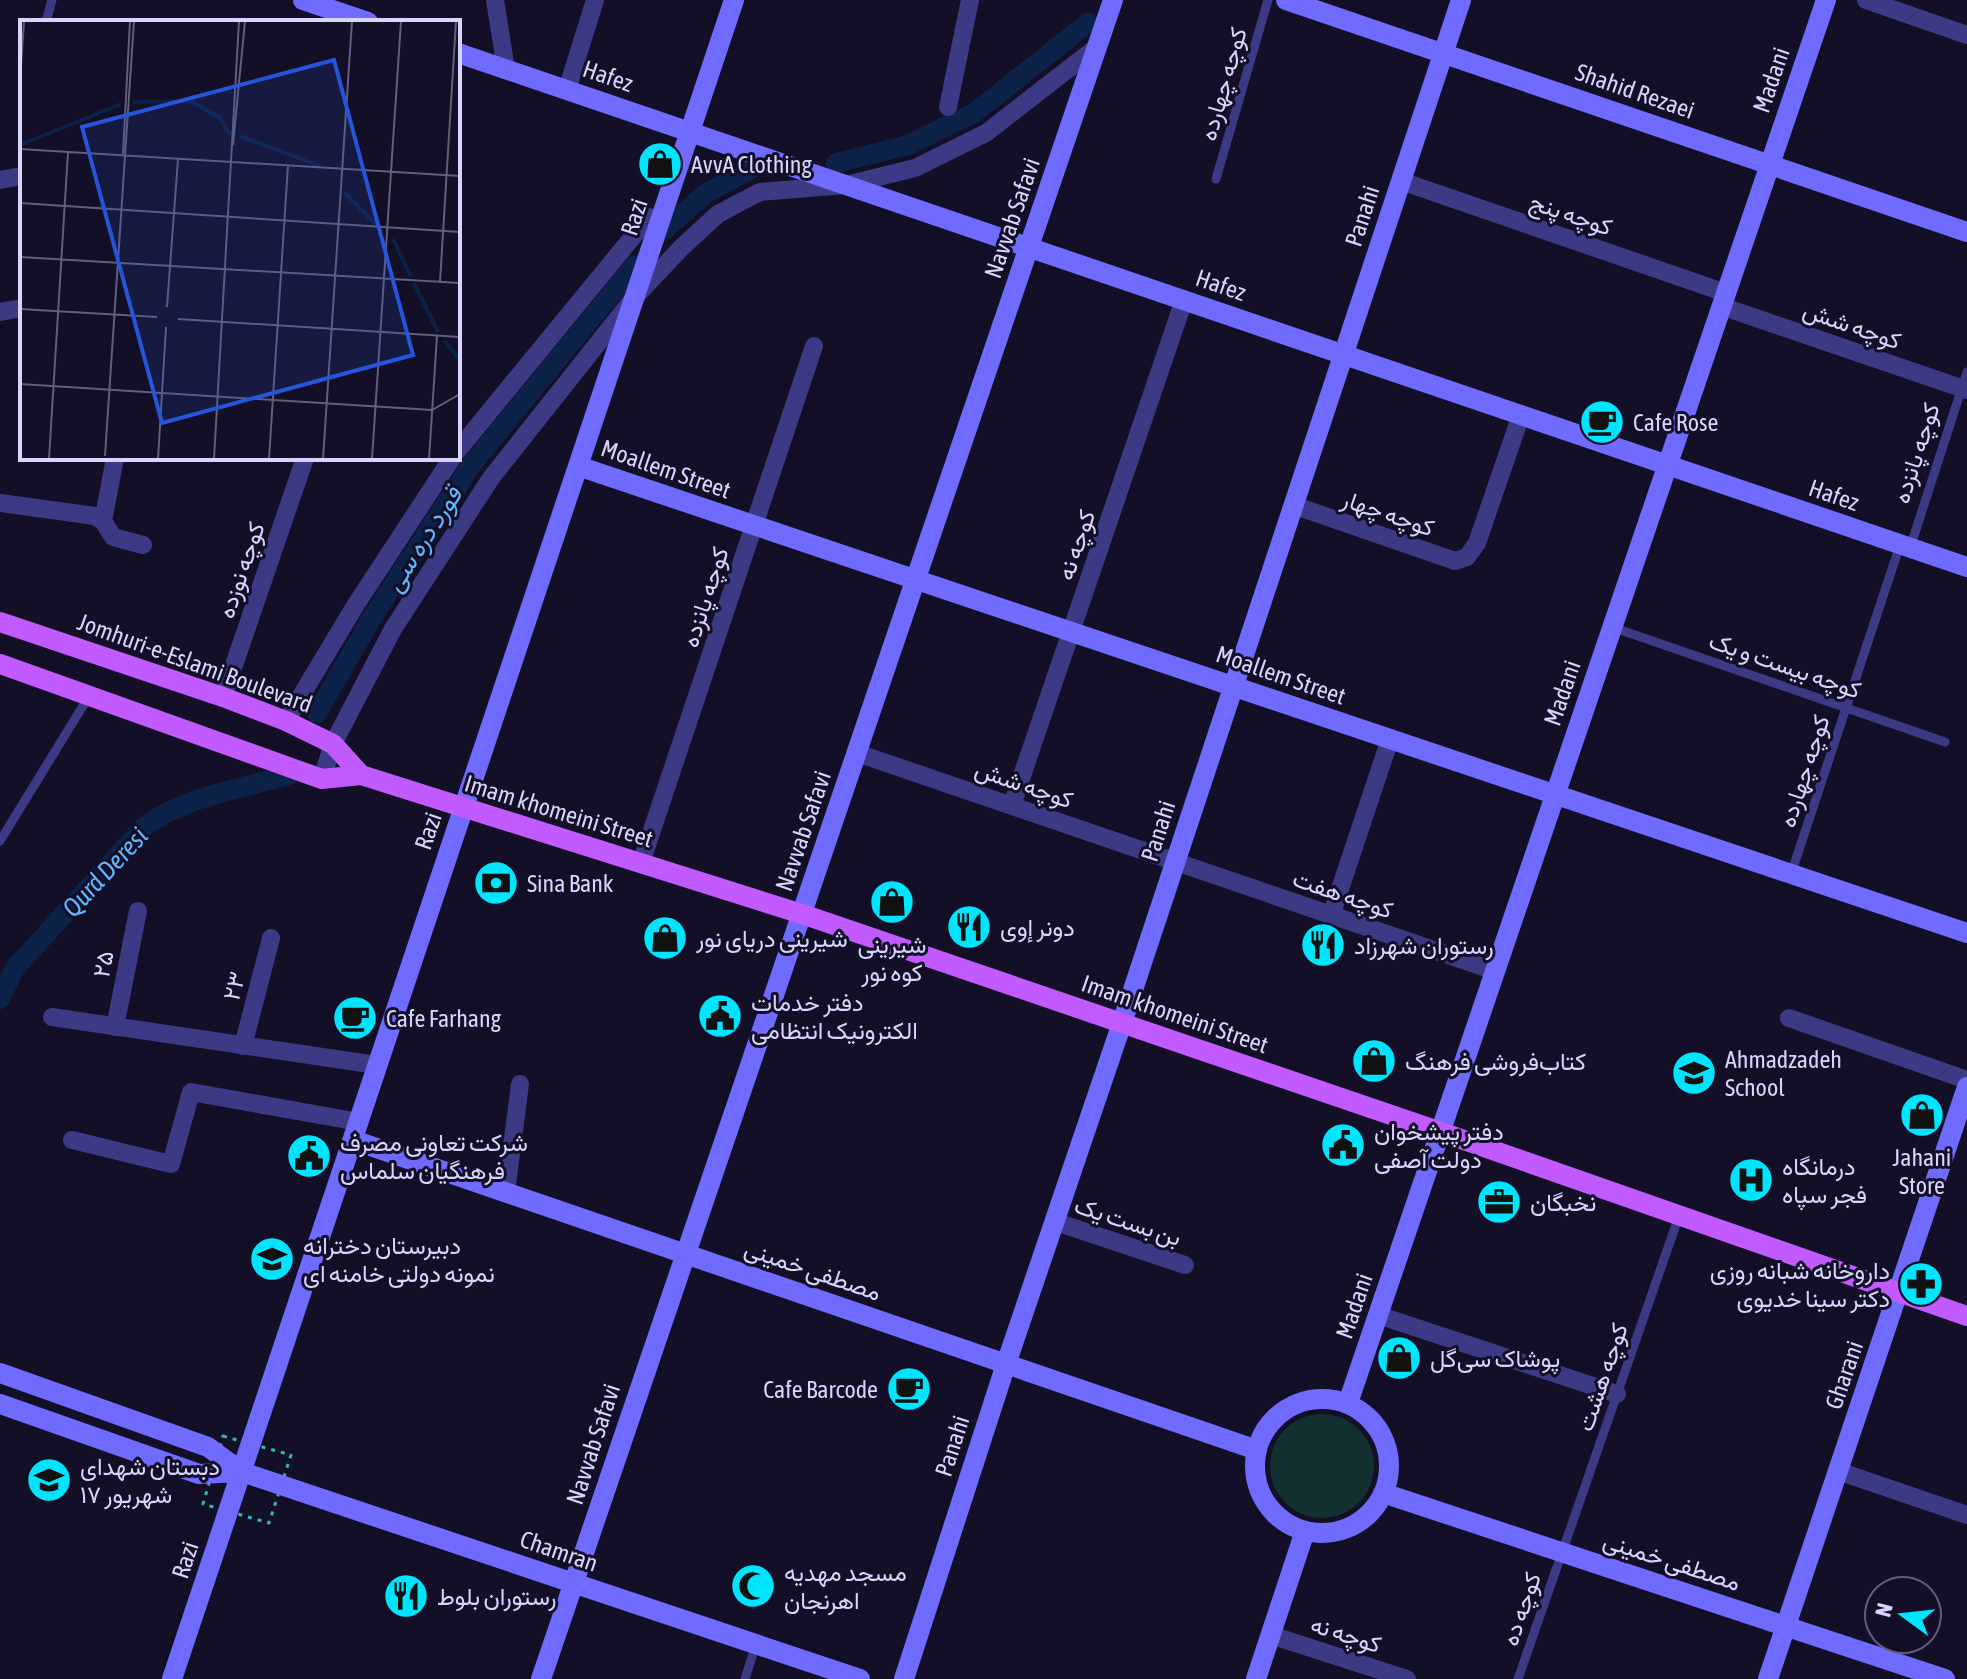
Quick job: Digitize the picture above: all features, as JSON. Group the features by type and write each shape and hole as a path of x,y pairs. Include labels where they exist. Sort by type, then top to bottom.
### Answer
{"main road":[{"name":"Jomhuri-e-Eslami Boulevard","path":"0,622 286,721 333,744 361,775"},
{"path":"0,664 322,779 361,775"},
{"name":"Imam khomeini Street","path":"361,775 802,914 1967,1316"}],"street":[{"path":"303,0 361,14"},
{"path":"495,0 506,69"},
{"path":"567,90 595,0"},
{"name":"Razi","path":"172,1679 734,0"},
{"path":"948,107 970,0"},
{"name":"Navvab Safavi","path":"541,1679 1113,0"},
{"name":"Shahid Rezaei","path":"1286,0 1967,232"},
{"name":"Panahi","path":"904,1679 1461,0"},
{"name":"Madani","path":"1348,1403 1826,0"},
{"path":"1866,0 1967,35"},
{"path":"322,779 333,744 393,629 491,478 633,299 681,248 718,214 760,192 846,185 915,168 986,133 1098,46"},
{"name":"Hafez","path":"460,57 506,69 1967,567"},
{"path":"0,180 20,176"},
{"name":"کوچه پنج","path":"1401,181 1724,300"},
{"path":"466,429 649,217"},
{"name":"کوچه نه","path":"1012,805 1184,300"},
{"name":"کوچه شش","path":"1724,300 1965,383"},
{"path":"0,312 20,308"},
{"name":"کوچه پانزده","path":"641,863 814,346"},
{"name":"کوچه چهار","path":"1293,505 1455,561 1467,557 1477,543 1521,415"},
{"path":"103,521 115,460"},
{"name":"کوچه نوزده","path":"223,697 304,460"},
{"path":"286,721 355,606 451,460"},
{"name":"Moallem Street","path":"578,466 1967,933"},
{"path":"0,503 95,516 103,521 113,537 143,545"},
{"path":"1331,916 1390,739"},
{"name":"کوچه شش","path":"857,753 1176,860"},
{"name":"کوچه هفت","path":"1176,860 1495,971"},
{"name":"۲۵","path":"115,1027 138,911"},
{"name":"۲۳","path":"243,1046 271,938"},
{"path":"52,1017 377,1065"},
{"path":"1789,1018 1967,1080"},
{"path":"506,1192 520,1084"},
{"path":"72,1140 171,1164 191,1092 356,1131"},
{"name":"Gharani","path":"1768,1679 1965,1098"},
{"name":"مصطفی خمینی","path":"356,1131 506,1192 1257,1450"},
{"name":"بن بست یک","path":"1056,1222 1185,1265"},
{"path":"1378,1315 1617,1394"},
{"name":"Chamran","path":"0,1373 208,1447 242,1472 860,1679"},
{"path":"1323,1398 1348,1403 1361,1410 1375,1424 1385,1440 1389,1459 1388,1479 1383,1493 1371,1512 1357,1524 1340,1531 1305,1531 1288,1524 1273,1513 1256,1481 1257,1450 1268,1424 1283,1410 1302,1400 1323,1398"},
{"name":"Chamran","path":"0,1404 199,1474 242,1472"},
{"path":"1838,1471 1967,1515"},
{"name":"مصطفی خمینی","path":"1383,1493 1945,1679"},
{"path":"1256,1679 1305,1531"},
{"name":"کوچه نه","path":"1271,1635 1407,1679"}],"lane":[{"path":"47,20 52,0"},
{"name":"کوچه چهارده","path":"1216,179 1268,0"},
{"name":"کوچه پانزده","path":"1905,546 1965,383"},
{"name":"کوچه چهارده","path":"1791,874 1846,707 1905,546"},
{"name":"کوچه بیست و یک","path":"1612,627 1945,742"},
{"path":"0,841 89,696"},
{"name":"کوچه هشت","path":"1562,1552 1679,1216"},
{"name":"کوچه ده","path":"1518,1679 1562,1552"},
{"path":"745,1679 756,1644"}],"green space":[{"path":"1322,1414 1342,1418 1359,1429 1370,1446 1374,1466 1370,1486 1359,1503 1342,1514 1322,1518 1302,1514 1285,1503 1274,1486 1270,1466 1274,1446 1285,1429 1302,1418"}],"waterway":[{"path":"836,163 908,145 974,113 1088,23"},
{"name":"قورد دره سی","path":"663,231 705,194 753,168"},
{"name":"قورد دره سی","path":"317,713 373,616 472,464 635,265"},
{"name":"Qurd Deresi","path":"0,999 15,968 143,828 158,817 193,801 289,775"}],"place":[{"name":"AvvA Clothing","path":"660,164"},
{"name":"Cafe Rose","path":"1602,422"},
{"name":"Sina Bank","path":"496,883"},
{"name":"شیرینی کوه نور","path":"892,902"},
{"name":"دونر إوی","path":"969,927"},
{"name":"شیرینی دریای نور","path":"665,938"},
{"name":"رستوران شهرزاد","path":"1323,945"},
{"name":"دفتر خدمات الکترونیک انتظامی","path":"720,1016"},
{"name":"Cafe Farhang","path":"355,1018"},
{"name":"کتاب‌فروشی فرهنگ","path":"1374,1061"},
{"name":"Ahmadzadeh School","path":"1694,1073"},
{"name":"Jahani Store","path":"1922,1115"},
{"name":"دفتر پیشخوان دولت آصفی","path":"1343,1145"},
{"name":"شرکت تعاونی مصرف فرهنگیان سلماس","path":"309,1156"},
{"name":"درمانگاه فجر سپاه","path":"1751,1180"},
{"name":"نخبگان","path":"1499,1202"},
{"name":"دبیرستان دخترانه نمونه دولتی خامنه ای","path":"272,1259"},
{"name":"داروخانه شبانه روزی دکتر سینا خدیوی","path":"1921,1284"},
{"name":"پوشاک سی‌گل","path":"1399,1358"},
{"name":"Cafe Barcode","path":"909,1389"},
{"name":"دبستان شهدای ۱۷ شهریور","path":"49,1480"},
{"name":"مسجد مهدیه اهرنجان","path":"753,1586"},
{"name":"رستوران بلوط","path":"406,1596"}]}
